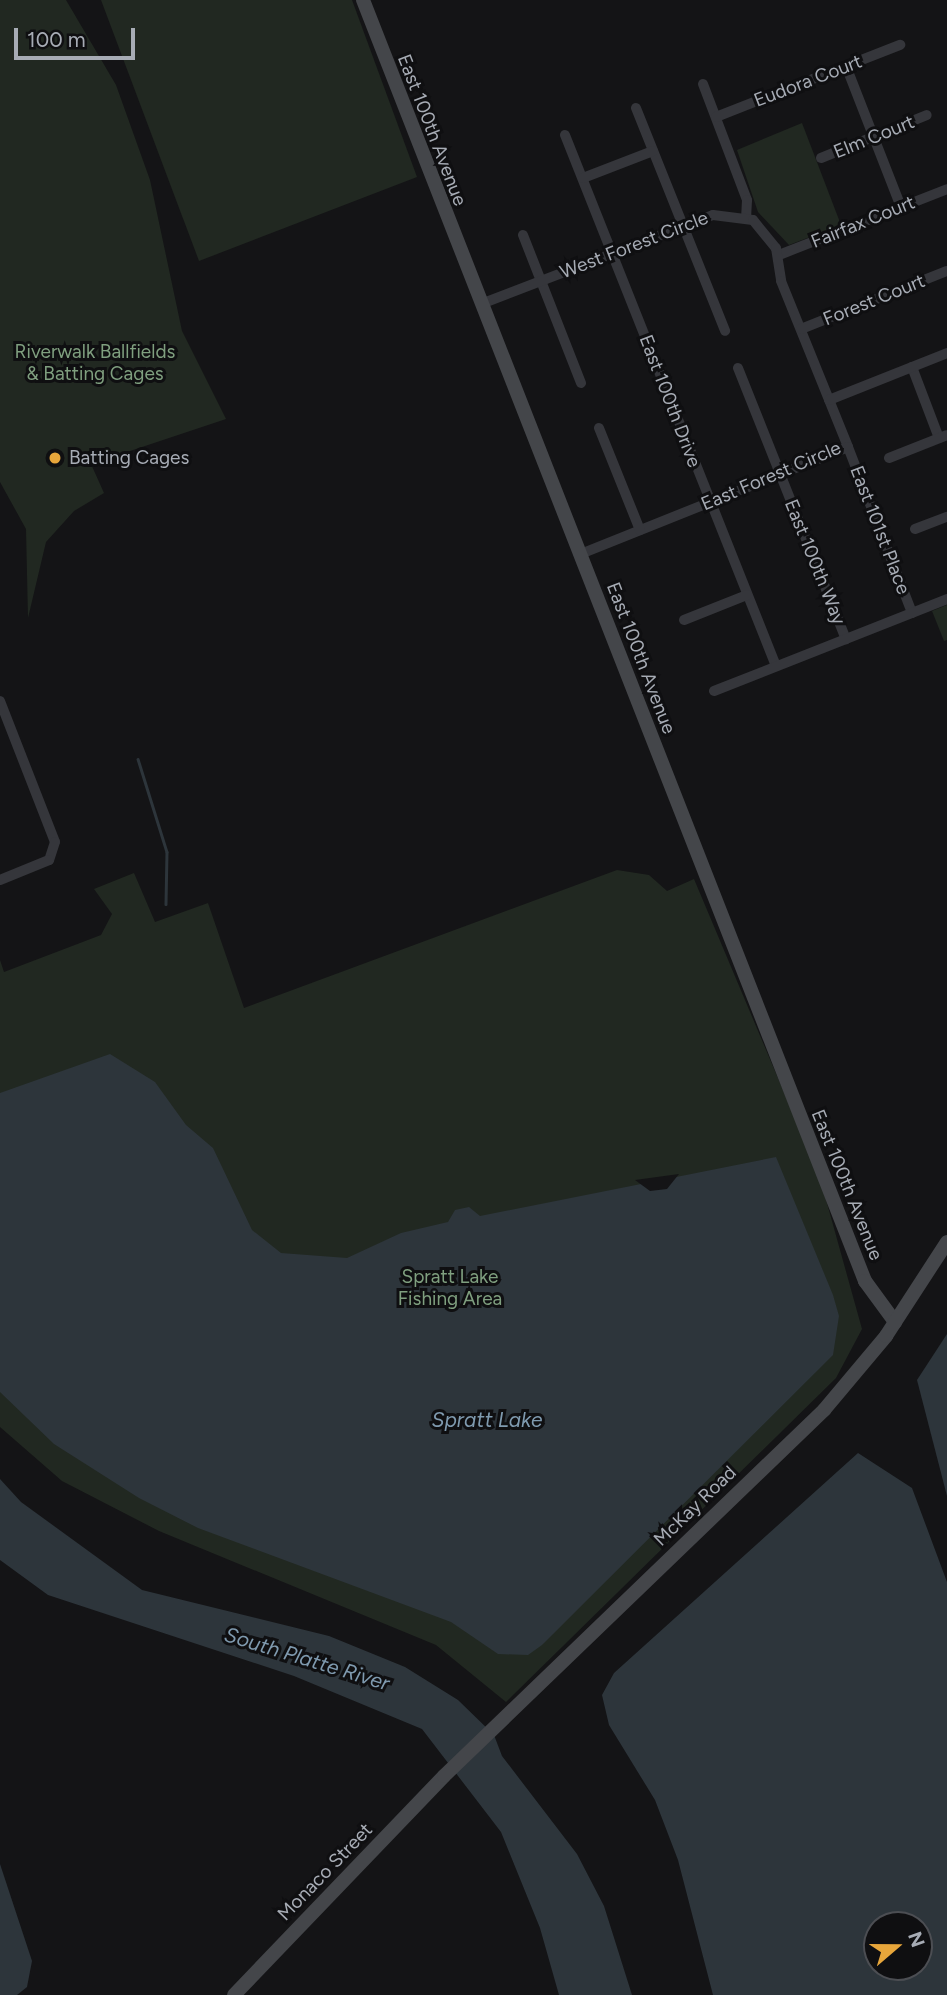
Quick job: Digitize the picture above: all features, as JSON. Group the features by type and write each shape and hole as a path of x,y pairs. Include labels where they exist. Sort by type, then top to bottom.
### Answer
{"street":[{"name":"East 100th Avenue","path":"363,0 865,1281 895,1322"},
{"name":"Eudora Court","path":"716,117 900,45"},
{"path":"846,66 901,207"},
{"path":"703,84 747,200 746,217 768,233 779,255 781,281 801,329"},
{"path":"636,108 725,331"},
{"name":"Elm Court","path":"821,158 927,115"},
{"name":"East 100th Drive","path":"565,135 776,666"},
{"path":"583,178 653,151"},
{"name":"Fairfax Court","path":"779,255 947,189"},
{"name":"West Forest Circle","path":"481,304 682,225 713,215 746,217"},
{"path":"523,234 581,383"},
{"name":"Forest Court","path":"801,329 947,271"},
{"name":"East Forest Circle","path":"580,554 848,447 801,329"},
{"path":"829,400 947,353"},
{"path":"889,458 943,437 912,367"},
{"name":"East 100th Way","path":"738,368 846,639"},
{"path":"600,428 640,530"},
{"name":"East 101st Place","path":"848,447 912,612"},
{"path":"915,529 947,517"},
{"path":"684,620 747,595"},
{"path":"714,691 947,599"},
{"path":"0,701 55,850 46,862 0,880"},
{"name":"McKay Road","path":"444,1776 824,1410 895,1322 947,1242"},
{"name":"Monaco Street","path":"234,1995 444,1776"}],"green space":[{"name":"Riverwalk Ballfields & Batting Cages","path":"0,0 66,0 116,85 150,180 182,331 226,419 91,464 104,493 74,511 46,542 28,618 26,529 0,482"},
{"path":"101,0 352,0 417,177 199,261"},
{"path":"802,123 841,225 789,245 758,212 737,150"},
{"path":"947,605 947,640 944,641 932,611"},
{"name":"Spratt Lake Fishing Area","path":"617,870 649,875 667,891 694,879 820,1178 862,1329 836,1378 506,1702 436,1645 159,1531 62,1481 0,1427 0,960 4,972 101,935 112,914 94,889 134,873 155,922 208,903 244,1008"}],"water":[{"name":"Spratt Lake","path":"110,1054 155,1082 186,1125 213,1148 252,1230 281,1253 347,1258 401,1233 448,1222 455,1210 469,1207 480,1216 776,1157 833,1295 839,1316 833,1355 542,1645 528,1655 498,1654 451,1622 198,1528 139,1498 54,1444 0,1392 0,1093"},
{"path":"947,1334 947,1496 917,1380"},
{"path":"858,1453 912,1488 947,1582 947,1995 713,1995 678,1860 655,1800 609,1725 602,1695 614,1673"},
{"name":"South Platte River","path":"0,1479 21,1502 142,1590 329,1636 405,1667 458,1700 494,1735 502,1756 577,1854 604,1906 632,1995 559,1995 540,1928 501,1832 422,1729 294,1676 48,1595 0,1560"},
{"path":"0,1864 32,1961 27,1987 17,1995 0,1995"}],"pier":[{"path":"679,1174 667,1189 650,1191 635,1180"}],"waterway":[{"path":"138,759 167,852 166,904"}],"place":[{"name":"Batting Cages","path":"55,458"}]}
